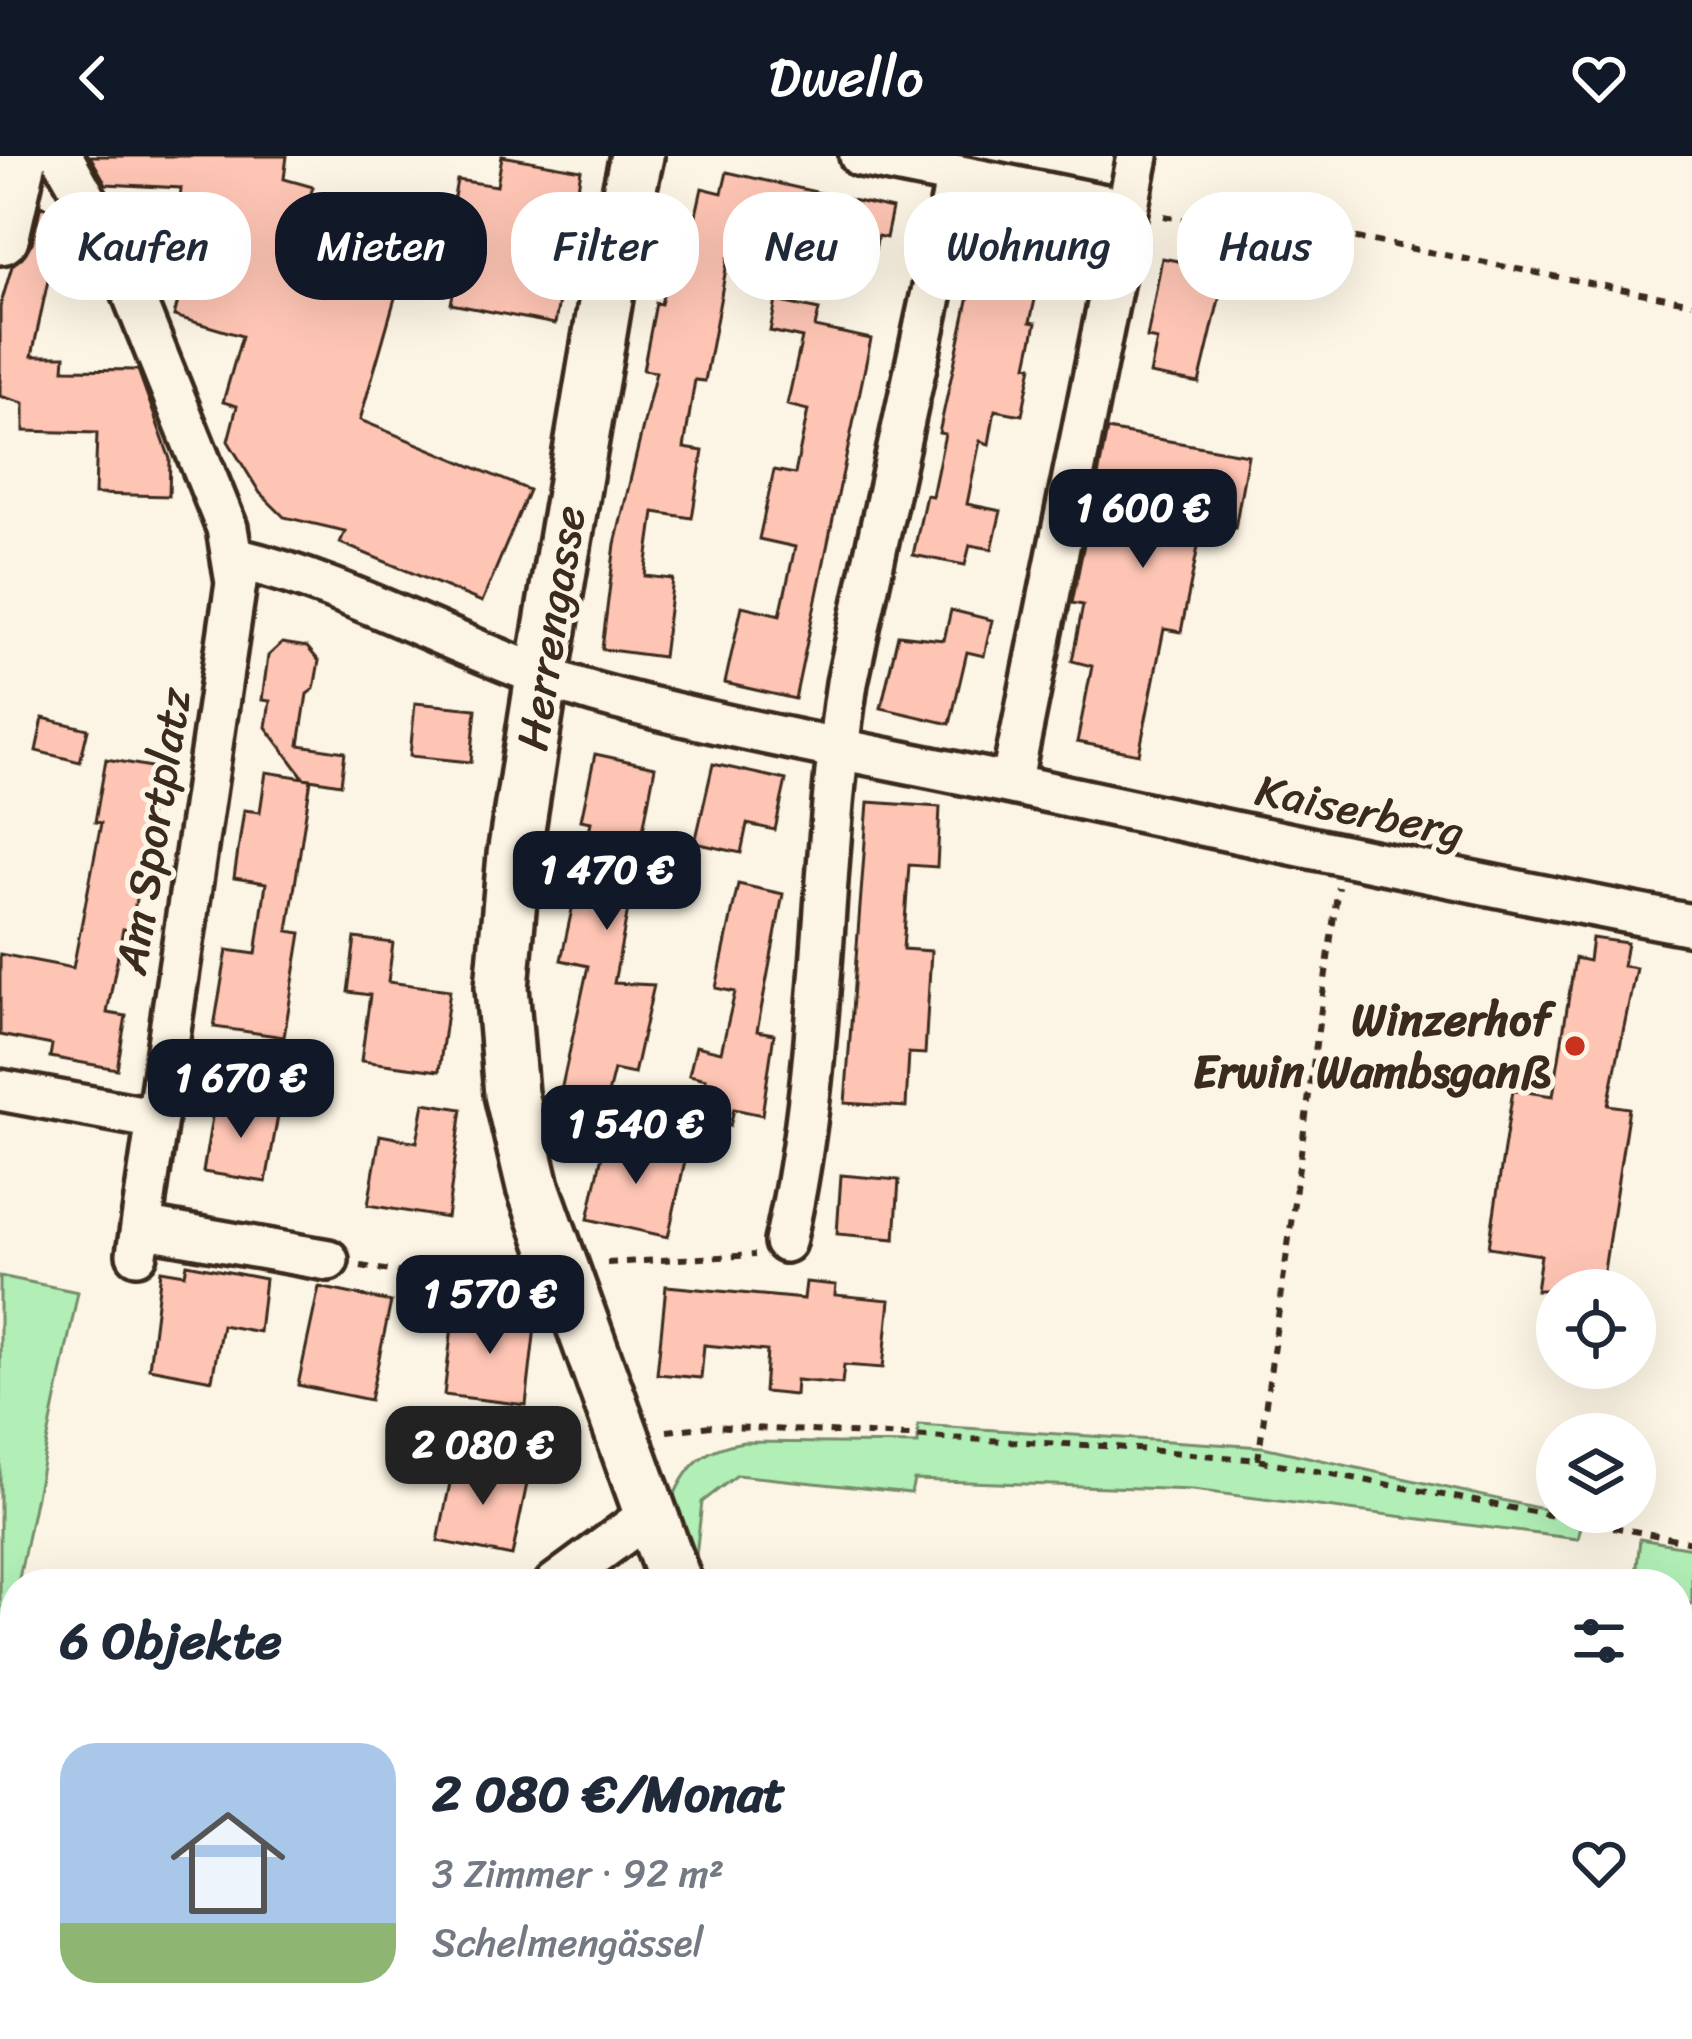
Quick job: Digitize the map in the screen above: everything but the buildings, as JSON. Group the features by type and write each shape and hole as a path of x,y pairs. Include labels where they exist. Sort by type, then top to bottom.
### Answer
{"main road":[{"path":"0,235 18,156"}],"street":[{"name":"Am Sportplatz","path":"62,156 115,250 227,527 234,558 236,614 139,1241 328,1259"},
{"name":"Herrengasse","path":"637,156 608,286 542,677 514,855 502,987 511,1094 533,1187 541,1280 623,1444 670,1569"},
{"path":"860,156 1035,192"},
{"path":"1129,192 1138,156"},
{"path":"785,1243 807,1123 837,752 956,177"},
{"path":"1011,784 1107,300"},
{"name":"Kaiserberg","path":"234,558 337,590 542,677 837,752 1011,784 1342,858 1692,925"},
{"path":"0,1090 157,1119"},
{"path":"575,1569 650,1514"}],"path":[{"path":"1153,214 1335,248 1352,237 1692,303"},
{"path":"1258,1460 1342,858"},
{"path":"328,1259 541,1280 758,1255 785,1243"},
{"path":"623,1444 711,1426 1104,1446 1258,1460 1692,1542"}],"green space":[{"path":"0,1276 78,1292 21,1569 0,1569"},
{"path":"918,1425 1263,1447 1536,1508 1536,1533 1579,1533 1578,1539 1193,1490 914,1480 911,1493 737,1475 702,1502 696,1556 673,1498 691,1467 718,1449 743,1442 918,1444"},
{"path":"1640,1539 1692,1548 1692,1569 1637,1569"}],"place":[{"name":"Winzerhof Erwin Wambsganß","path":"1575,1046"}]}
